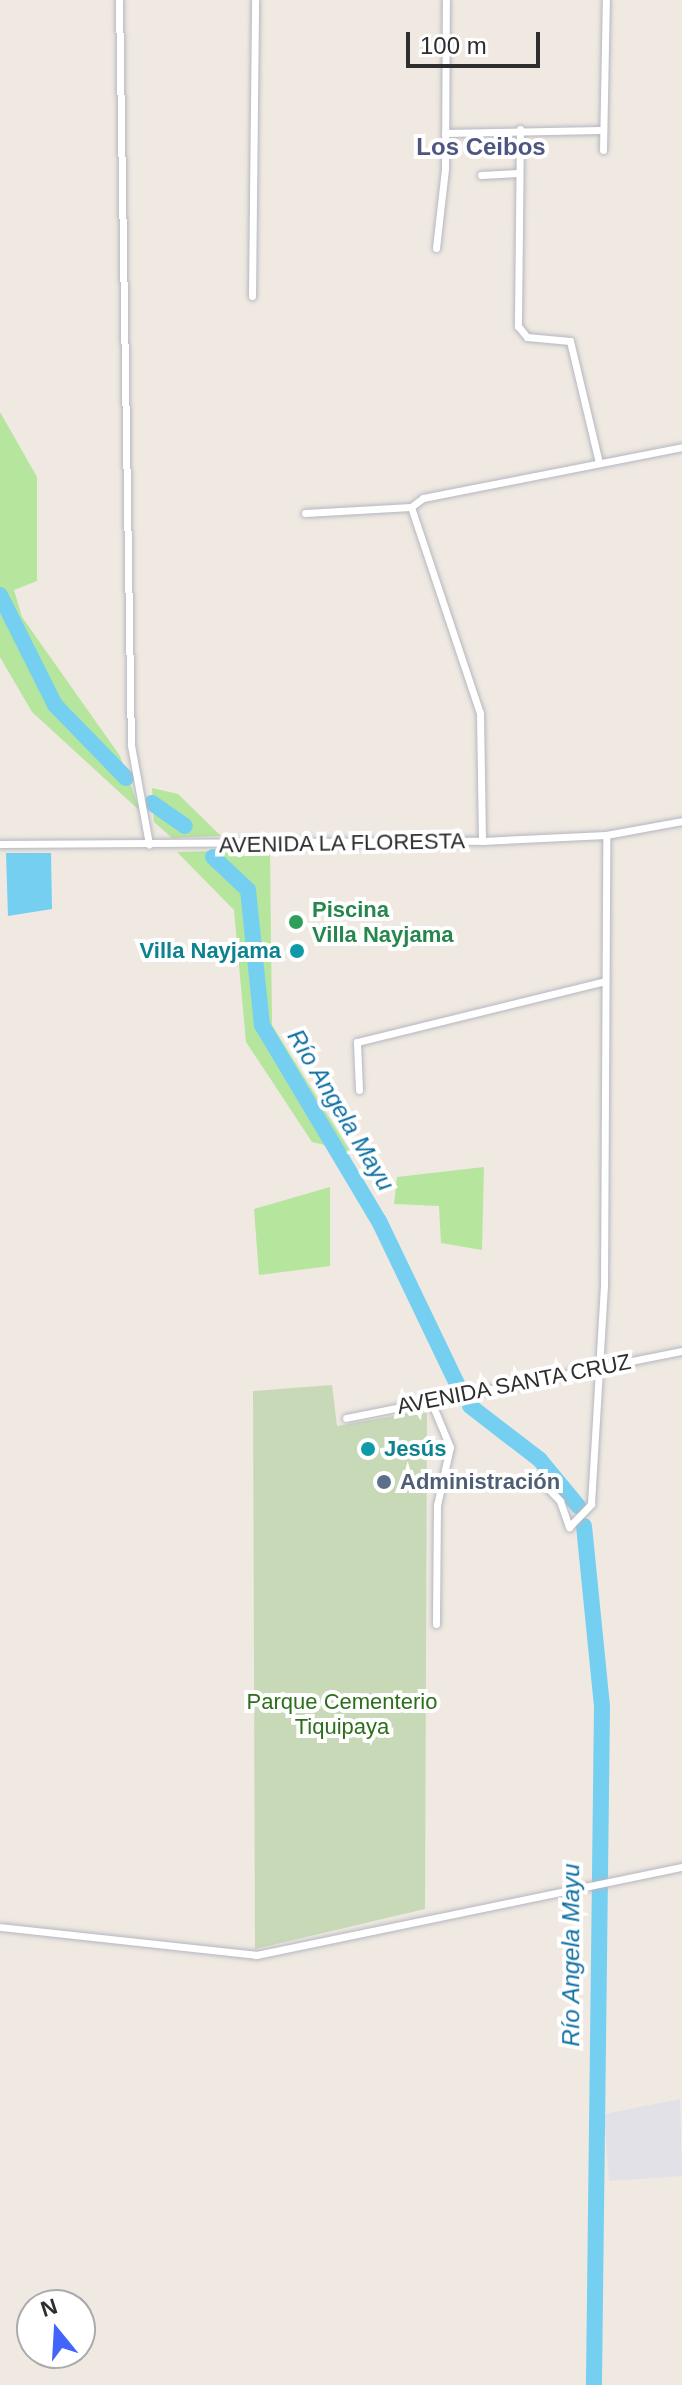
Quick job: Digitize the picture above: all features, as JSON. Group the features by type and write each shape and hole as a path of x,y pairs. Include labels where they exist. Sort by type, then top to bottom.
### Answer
{"street":[{"path":"119,0 131,745 149,844"},
{"path":"252,296 255,0"},
{"path":"436,248 445,133 446,0"},
{"path":"603,150 606,0"},
{"path":"445,133 520,129 601,130"},
{"path":"520,129 518,326 527,337 570,341 599,463"},
{"path":"481,175 518,173"},
{"path":"305,513 411,507 423,498 682,447"},
{"path":"411,507 480,713 482,841"},
{"name":"AVENIDA LA FLORESTA","path":"0,844 482,841 606,835 682,821"},
{"path":"538,1478 560,1501 569,1527 591,1504 599,1368 606,835"},
{"path":"359,1090 357,1042 605,981"},
{"name":"AVENIDA SANTA CRUZ","path":"346,1418 682,1351"},
{"path":"430,1399 450,1447 437,1505 436,1624"},
{"path":"0,1927 256,1955 682,1867"}],"shaded area":[{"path":"680,2099 682,2176 609,2181 604,2114"}],"green space":[{"path":"0,412 37,477 37,581 14,590 22,617 120,756 140,811 32,712 0,657"},
{"path":"152,788 178,794 221,836 172,838 154,822"},
{"path":"270,850 272,1025 350,1151 312,1142 246,1042 234,910 177,852"},
{"path":"484,1167 482,1250 441,1243 439,1206 394,1204 397,1177"},
{"path":"330,1187 330,1266 259,1275 254,1209"},
{"name":"Parque Cementerio Tiquipaya","path":"332,1385 337,1426 427,1410 425,1909 255,1949 253,1391"}],"water":[{"path":"6,853 51,853 52,909 8,916"}],"waterway":[{"name":"Río Angela Mayu","path":"0,595 55,705 126,778"},
{"name":"Río Angela Mayu","path":"152,803 185,826"},
{"name":"Río Angela Mayu","path":"213,857 248,890 262,1025 379,1221 457,1384"},
{"name":"Río Angela Mayu","path":"470,1406 540,1460 578,1506"},
{"name":"Río Angela Mayu","path":"584,1526 602,1706 594,2385"}],"place":[{"name":"Piscina Villa Nayjama","path":"296,922"},
{"name":"Villa Nayjama","path":"297,951"},
{"name":"Jesús","path":"368,1449"},
{"name":"Administración","path":"384,1482"}],"district":[{"name":"Los Ceibos","path":"481,147"}]}
